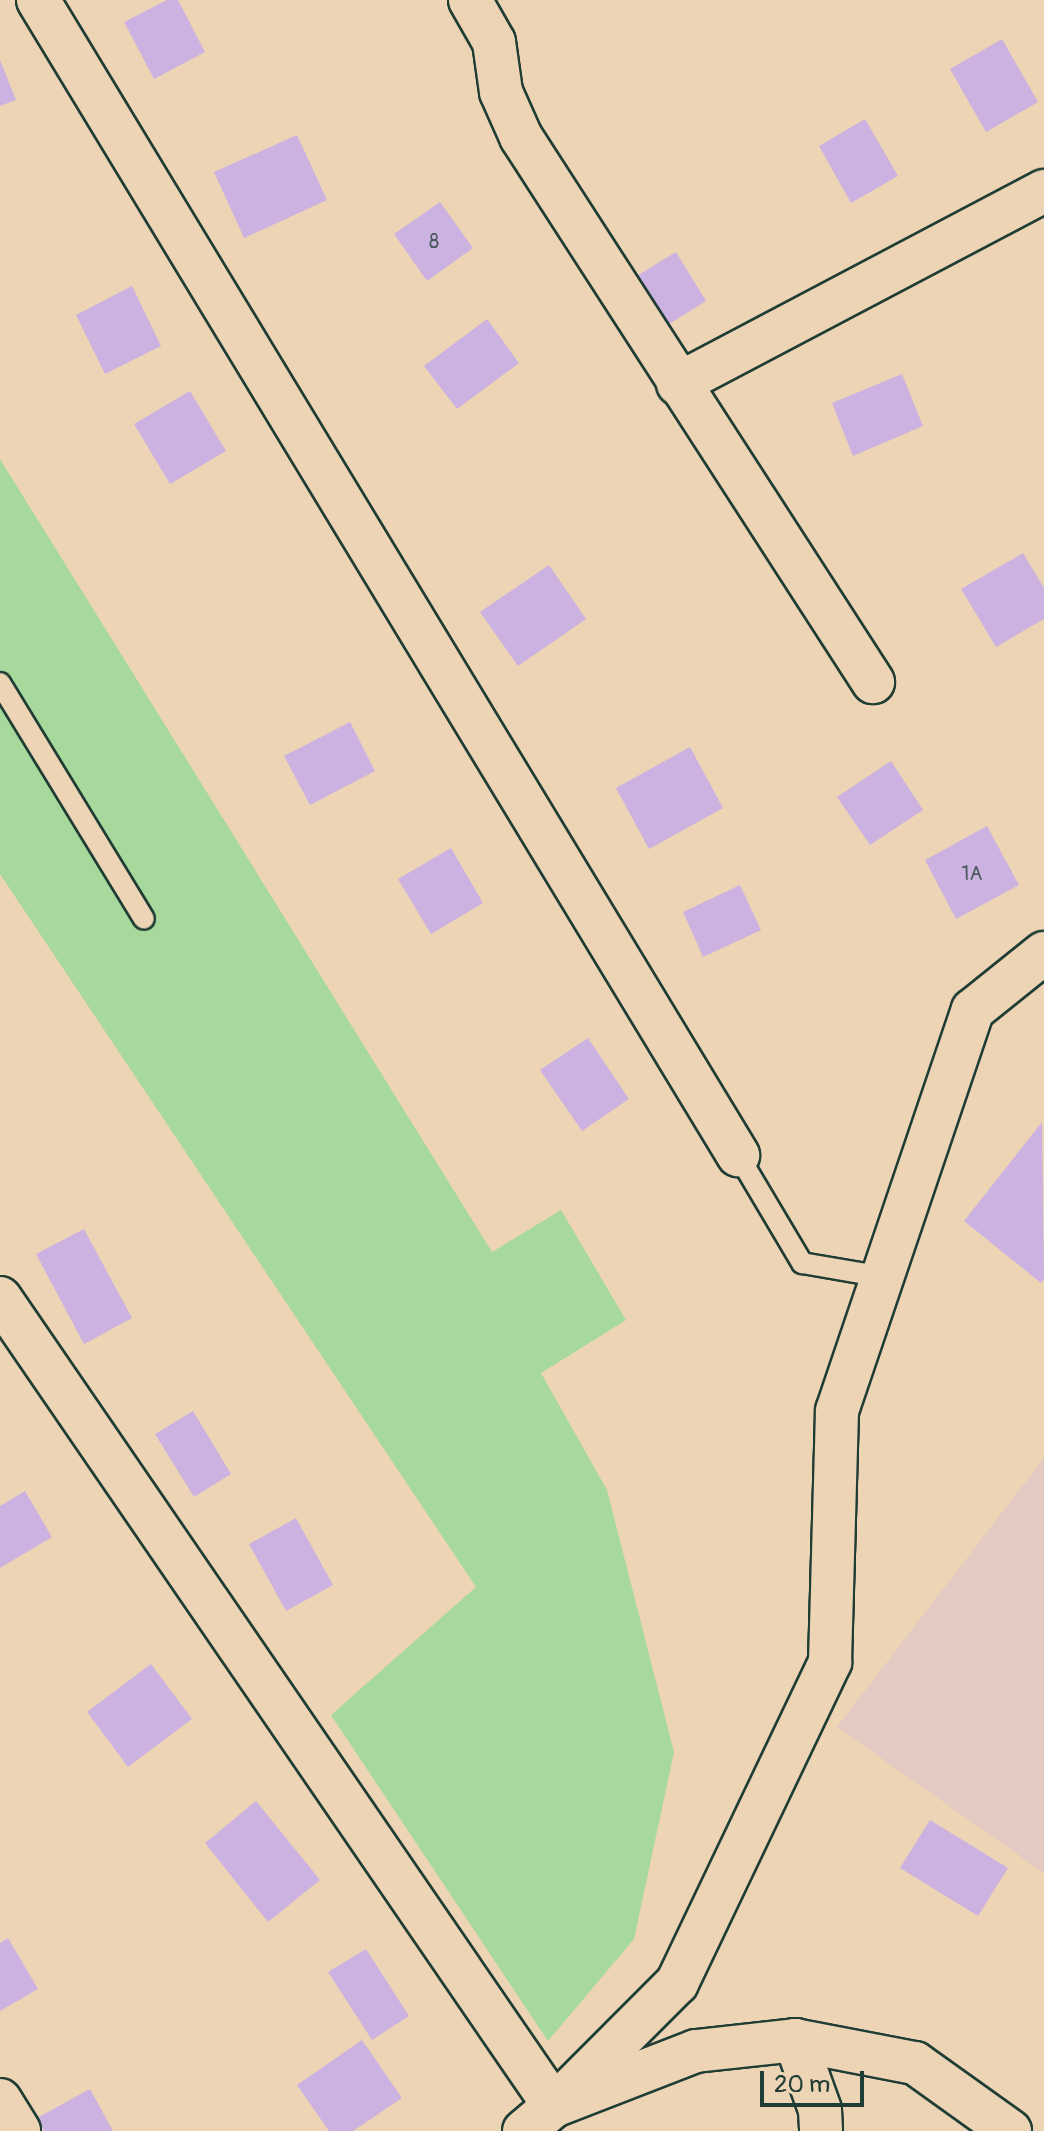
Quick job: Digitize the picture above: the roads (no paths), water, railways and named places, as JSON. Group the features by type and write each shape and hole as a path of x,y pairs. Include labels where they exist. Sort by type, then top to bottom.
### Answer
{"street":[{"path":"38,0 738,1155"},
{"path":"470,0 494,42 501,92 521,137 873,682"},
{"path":"678,384 1044,191"},
{"path":"539,2118 677,1983 830,1662 837,1411 973,1010 1044,953"},
{"path":"0,1298 539,2118"},
{"path":"539,2118 696,2051 795,2040 915,2063 1010,2131"},
{"path":"795,2040 820,2110 821,2131"},
{"path":"0,2100 19,2131"}],"lane":[{"path":"0,683 144,919"},
{"path":"738,1155 802,1263 883,1277"}]}
